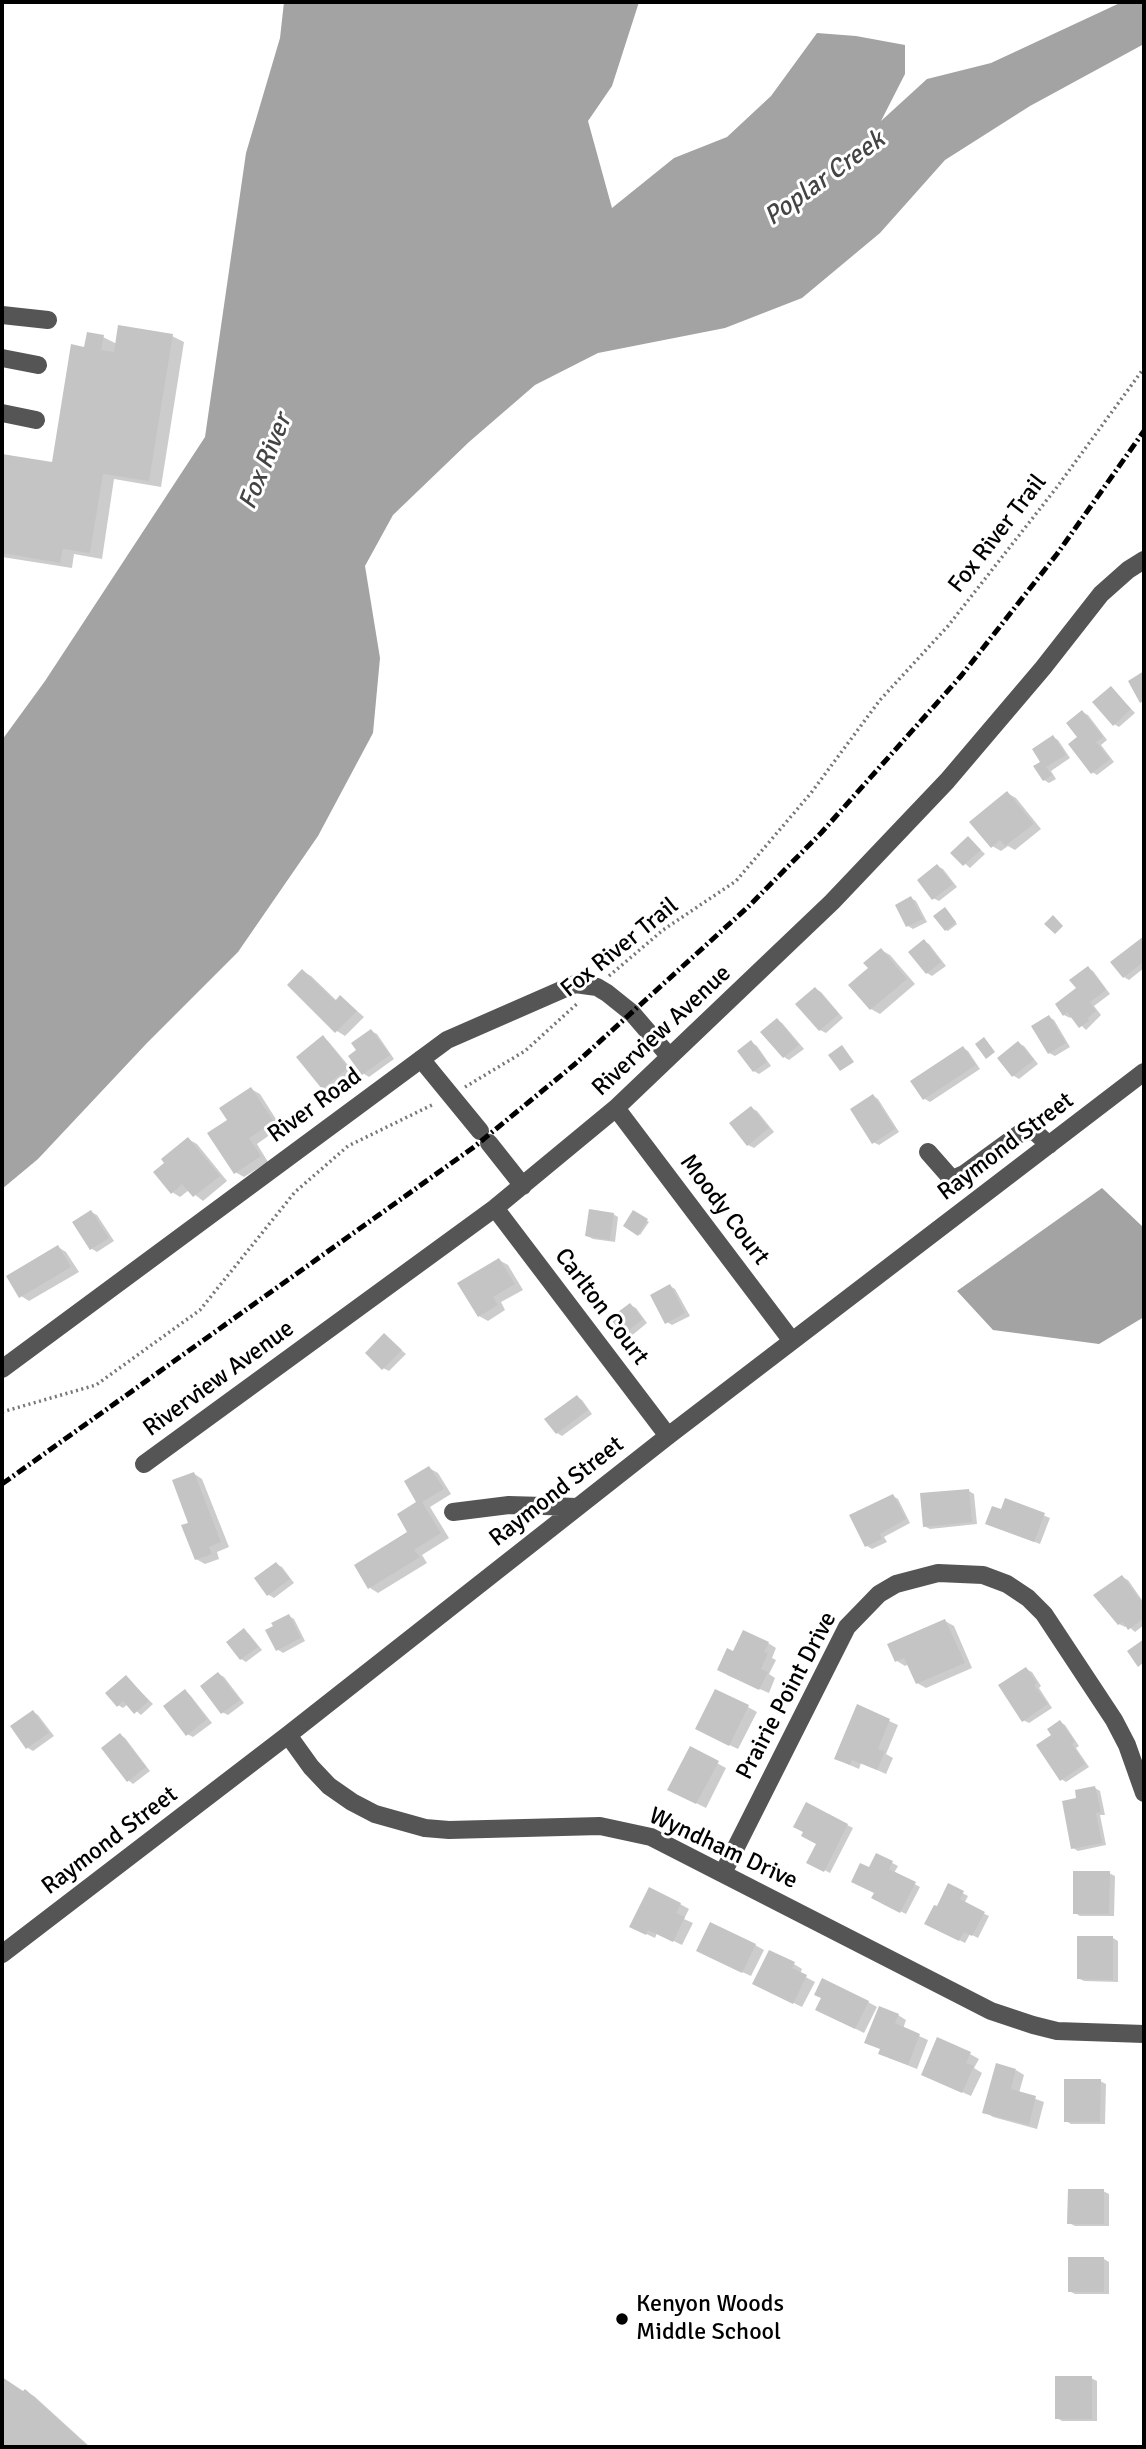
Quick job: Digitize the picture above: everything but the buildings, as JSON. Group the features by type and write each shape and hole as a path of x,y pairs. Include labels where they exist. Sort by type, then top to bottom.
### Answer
{"street":[{"path":"2,315 48,320"},
{"path":"2,358 38,365"},
{"path":"2,413 36,420"},
{"name":"Riverview Avenue","path":"144,1464 495,1208 616,1108 842,892 947,781 1043,668 1101,594 1144,560"},
{"name":"River Road","path":"2,1369 447,1040 575,984 597,987"},
{"path":"597,987 632,1013 669,1056"},
{"path":"421,1059 523,1186"},
{"name":"Raymond Street","path":"2,1954 288,1735 668,1436 1144,1072"},
{"name":"Moody Court","path":"616,1108 792,1342"},
{"path":"928,1152 950,1177 956,1178 1018,1134 1033,1130 1049,1145"},
{"name":"Carlton Court","path":"495,1208 668,1436"},
{"path":"453,1512 509,1505 578,1507"},
{"name":"Prairie Point Drive","path":"723,1873 847,1628 879,1594 896,1584 939,1573 983,1575 1007,1584 1028,1598 1044,1614 1114,1720 1127,1745 1144,1793"},
{"name":"Wyndham Drive","path":"288,1735 311,1767 329,1786 375,1814 425,1828 449,1830 600,1826 651,1837 991,2011 1057,2031 1144,2034"}],"path":[{"name":"Fox River Trail","path":"2,1412 96,1385 200,1310 295,1192 348,1146 451,1096 525,1051 663,930 736,881 811,793 880,699 948,626 1057,487 1144,368"}],"water":[{"path":"284,2 639,2 612,86 588,121 612,208 674,158 727,137 771,96 817,33 856,36 905,45 905,74 881,121 927,79 991,63 1122,2 1144,2 1144,44 1030,106 945,160 880,233 802,298 725,328 598,353 535,385 469,442 393,515 365,566 380,658 373,733 318,836 238,952 147,1043 38,1159 2,1189 2,740 45,681 205,437 246,153 280,38"},
{"path":"1102,1188 1144,1228 1144,1317 1099,1344 993,1330 957,1291"}],"railway":[{"path":"2,1484 474,1147 575,1064 748,907 821,833 961,676 1057,554 1144,431"}],"place":[{"name":"Kenyon Woods Middle School","path":"622,2319"}],"water label":[{"name":"Poplar Creek","path":"825,179"},
{"name":"Fox River","path":"266,462"}]}
